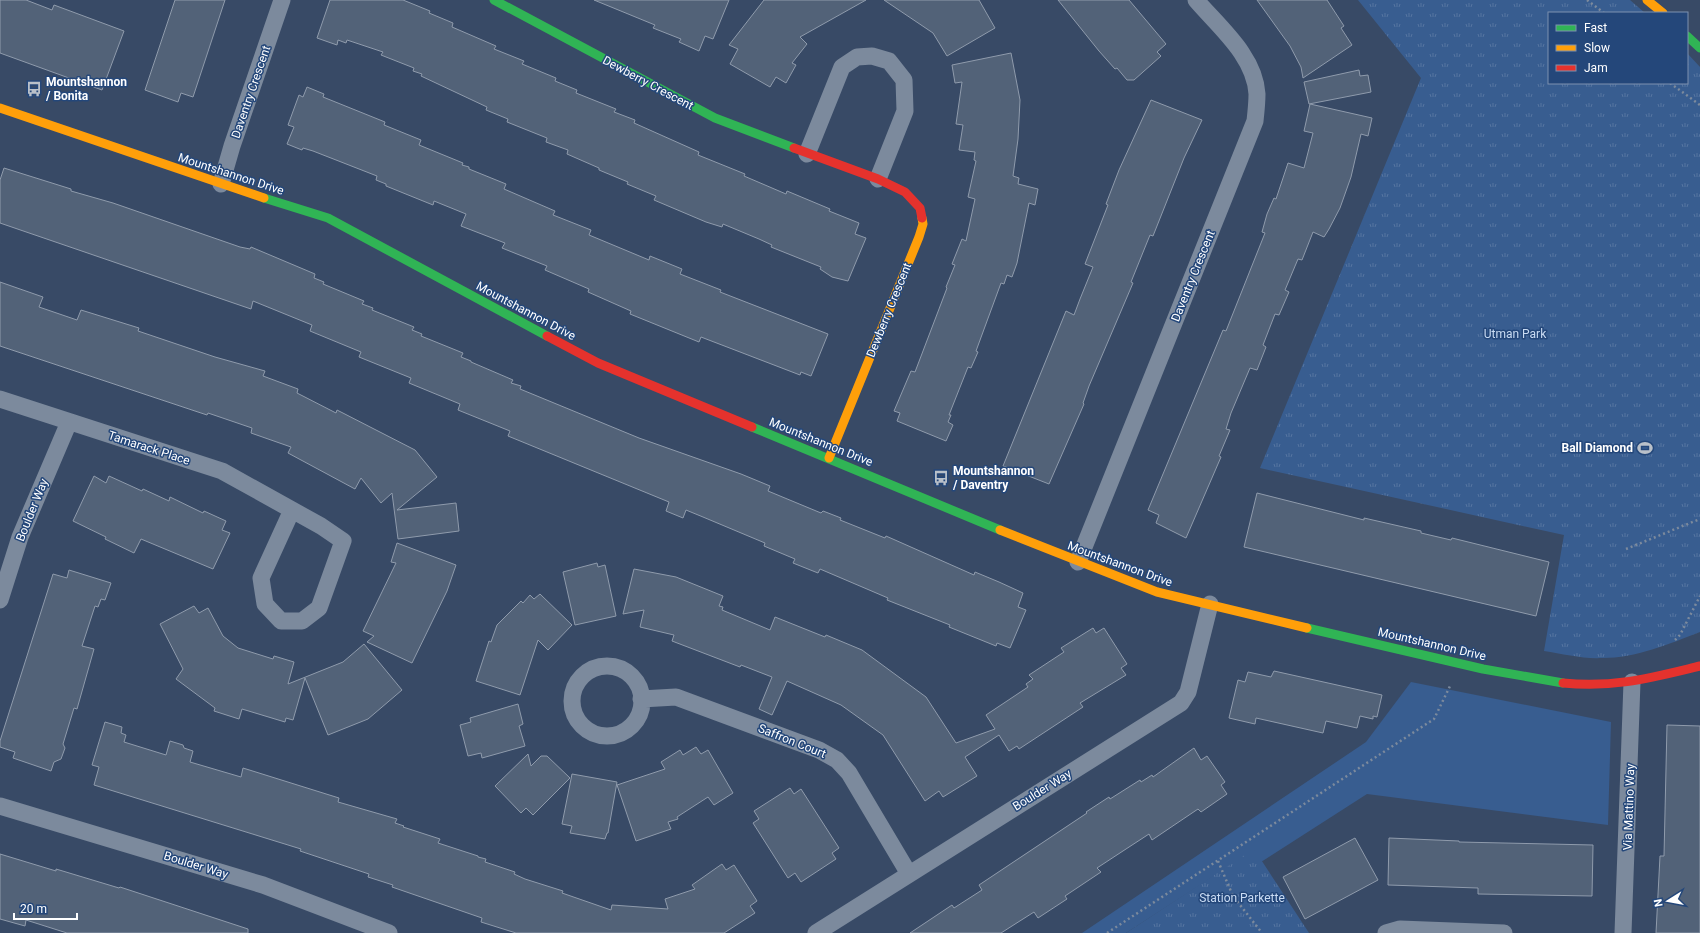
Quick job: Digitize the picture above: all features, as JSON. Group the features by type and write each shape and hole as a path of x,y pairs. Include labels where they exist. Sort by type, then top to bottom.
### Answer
{"street":[{"name":"Daventry Crescent","path":"222,184 232,146 282,0"},
{"name":"Dewberry Crescent","path":"494,0 715,118 807,154 878,179 904,192 920,208 923,224 829,458"},
{"name":"Daventry Crescent","path":"1078,562 1255,121 1257,92 1250,67 1238,50 1196,0"},
{"path":"1647,0 1662,12"},
{"path":"1688,37 1700,48"},
{"path":"807,154 842,67 857,57 872,56 889,61 904,80 905,111 878,179"},
{"name":"Mountshannon Drive","path":"0,108 222,184 328,218 598,363 1078,562 1157,592 1458,662 1550,682 1572,685 1590,686 1632,682 1700,666"},
{"name":"Tamarack Place","path":"0,399 222,471 292,510 343,541 319,608 302,621 281,621 265,604 261,578 292,510"},
{"name":"Boulder Way","path":"0,600 20,537 69,422"},
{"name":"Boulder Way","path":"816,933 1181,702 1188,692 1210,604"},
{"name":"Mountshannon Drive","path":"1666,674 1700,659"},
{"path":"612,666 623,670 632,678 639,687 641,699 640,710 636,720 629,728 619,734 608,736 587,730 579,722 574,712 572,700 574,688 580,678 589,671 600,667 612,666"},
{"name":"Via Mattino Way","path":"1623,933 1632,682"},
{"name":"Saffron Court","path":"641,699 676,697 819,750 837,760 849,773 909,874"},
{"name":"Boulder Way","path":"0,806 263,885 389,933"},
{"path":"1386,933 1400,929 1504,933"}],"path":[{"path":"1587,0 1603,12"},
{"path":"1671,84 1700,105"},
{"path":"1626,549 1700,519"},
{"path":"1676,640 1700,596"},
{"path":"1107,933 1434,719 1454,678 1458,662"},
{"path":"1218,861 1233,896 1262,933"}],"green space":[{"name":"Utman Park","path":"1358,0 1630,0 1644,12 1548,12 1548,84 1688,84 1688,54 1700,67 1700,632 1652,650 1627,656 1588,658 1544,651 1564,535 1260,468 1421,78"},
{"path":"1411,682 1611,722 1608,825 1367,794 1261,862 1254,850 1126,933 1082,933 1366,742"},
{"name":"Station Parkette","path":"1254,849 1309,933 1126,933"}],"building":[{"path":"0,0 26,0 52,10 54,5 124,31 102,90 0,53"},
{"path":"175,0 225,0 193,97 181,93 178,102 145,90"},
{"path":"330,0 403,0 430,11 429,13 453,23 452,27 496,46 494,49 524,61 522,64 556,78 555,81 577,90 576,93 616,109 614,112 635,120 634,123 699,152 698,155 745,174 744,176 786,194 787,191 830,209 829,211 859,223 855,234 866,238 848,281 832,277 820,269 821,267 771,247 772,245 759,239 723,224 722,227 706,222 654,200 656,196 627,184 628,182 567,154 568,150 546,142 547,138 507,122 508,119 486,110 487,107 421,76 422,74 413,71 414,68 381,55 383,52 347,40 346,43 338,40 337,45 317,38"},
{"path":"594,0 729,0 713,39 705,36 699,51 679,42 681,39 653,28 655,25"},
{"path":"764,0 866,0 800,37 807,44 792,63 796,65 786,83 776,77 770,87 730,64 738,49 729,45"},
{"path":"884,0 979,0 995,28 947,56 933,33"},
{"path":"1058,0 1129,0 1166,44 1157,52 1161,56 1134,80 1127,80 1099,51"},
{"path":"1257,0 1327,0 1344,26 1341,28 1352,45 1303,78 1301,67 1290,46"},
{"path":"1011,53 1020,100 1018,139 1013,176 1019,178 1018,184 1038,189 1035,205 1029,203 1017,263 1012,277 1007,275 1004,284 1001,283 976,351 978,352 971,368 968,367 949,415 951,415 948,422 953,425 946,441 897,421 900,413 894,411 911,371 915,372 947,288 946,287 955,265 952,264 962,239 966,241 975,199 968,197 976,161 974,160 975,152 959,150 963,125 956,124 962,82 955,83 952,65"},
{"path":"1359,70 1360,76 1368,75 1371,92 1309,104 1304,82"},
{"path":"307,87 324,94 323,97 385,122 384,125 421,140 419,145 463,163 462,165 469,167 469,169 506,184 504,189 555,211 553,215 591,230 589,235 649,260 650,256 682,269 680,274 721,290 720,292 828,334 811,376 801,372 800,375 701,337 699,342 630,314 631,311 588,292 589,289 545,270 547,266 502,248 505,243 461,226 466,214 434,201 433,205 386,186 386,184 376,180 377,176 313,151 303,148 302,150 287,144 294,127 288,125 299,95 303,97"},
{"path":"1151,100 1202,120 1184,158 1153,236 1150,235 1131,282 1133,283 1089,386 1083,403 1084,404 1049,484 1003,466 1066,311 1074,315 1093,267 1085,264 1108,205 1106,204 1119,170"},
{"path":"1310,104 1372,118 1368,136 1361,134 1351,177 1340,208 1329,229 1324,237 1313,232 1302,260 1298,259 1285,290 1289,292 1279,315 1275,314 1263,345 1266,347 1257,370 1250,368 1231,413 1226,429 1230,430 1219,456 1221,457 1186,538 1156,523 1159,515 1148,510 1223,330 1226,331 1265,233 1262,232 1267,214 1274,198 1276,199 1288,163 1304,168 1313,133 1304,131"},
{"path":"4,168 71,189 71,191 113,203 240,247 250,249 251,247 315,274 314,278 324,282 323,284 364,301 362,304 373,308 372,310 414,327 412,330 422,334 421,336 463,353 461,357 513,380 511,383 521,386 520,389 639,438 741,474 770,486 768,491 821,513 823,511 841,518 840,520 885,538 886,536 974,575 975,572 1023,593 1018,607 1026,610 1010,648 997,643 996,646 949,627 950,625 887,600 888,598 820,569 818,573 793,563 795,559 764,546 765,543 686,510 683,518 666,511 669,502 508,436 510,431 458,410 460,404 409,383 411,378 359,357 361,352 310,331 312,325 253,301 251,309 0,223 0,180"},
{"path":"0,282 43,297 39,307 77,320 81,310 139,328 138,331 215,357 265,371 263,376 298,389 297,393 336,413 337,410 415,450 437,477 397,510 456,503 459,531 398,539 392,493 381,503 361,478 355,489 288,453 291,447 251,433 252,428 208,413 207,415 0,346"},
{"path":"94,476 106,483 109,476 169,501 170,497 203,513 204,511 226,521 222,530 230,533 213,569 141,539 134,553 73,521"},
{"path":"1257,493 1364,520 1364,518 1421,531 1421,533 1451,540 1452,538 1549,562 1536,616 1244,547"},
{"path":"397,543 456,565 447,591 412,663 367,642 374,636 363,631 396,563 391,562"},
{"path":"597,563 598,567 605,565 616,616 575,625 563,572"},
{"path":"634,569 676,577 723,596 719,606 723,607 722,610 770,630 775,617 825,637 826,635 862,650 926,697 956,743 995,729 986,715 1028,687 1026,684 1033,679 1029,675 1064,652 1061,648 1093,628 1096,633 1104,628 1127,664 1121,668 1126,675 1080,703 1083,707 1019,749 1017,746 1009,751 999,735 965,757 977,776 943,797 939,791 925,801 883,735 841,705 787,681 772,715 759,709 772,677 741,665 740,667 672,641 674,635 640,627 644,610 623,614"},
{"path":"69,570 111,583 105,600 101,599 98,607 95,606 82,646 94,649 77,709 74,708 63,744 65,748 61,759 54,762 51,771 13,758 15,752 0,747 0,741 53,574 67,578"},
{"path":"540,594 572,625 548,650 538,640 520,695 476,681 489,641 491,642 497,625 521,601 523,603 530,595 534,599"},
{"path":"194,606 199,613 208,608 223,636 238,648 273,659 274,656 294,662 288,684 343,662 364,644 402,690 368,719 328,735 305,678 293,720 286,718 285,722 242,709 239,719 214,711 215,708 176,679 183,669 160,624"},
{"path":"1274,671 1382,695 1377,717 1373,716 1373,719 1360,716 1357,728 1326,721 1323,733 1256,718 1255,724 1229,718 1238,680 1245,682 1248,672 1271,677"},
{"path":"518,704 523,724 519,726 525,746 482,758 481,753 468,756 460,725 471,722 470,718"},
{"path":"105,722 122,727 121,733 126,735 124,742 166,755 170,741 183,745 184,748 193,751 190,762 241,777 243,768 339,798 338,802 397,819 395,823 404,826 403,827 440,839 438,843 486,859 485,862 515,872 514,874 525,879 563,891 562,893 611,910 612,905 668,909 665,899 695,889 692,885 722,864 726,870 734,865 757,901 750,906 755,913 724,933 516,933 481,922 482,918 392,887 393,885 368,877 369,874 300,851 301,849 94,785 99,767 92,765"},
{"path":"1667,725 1700,726 1700,933 1656,933 1660,856 1664,856"},
{"path":"696,747 701,754 708,750 733,793 714,805 708,797 677,817 678,819 668,822 671,829 636,841 617,785 665,769 661,762 680,750 683,755"},
{"path":"1194,748 1201,760 1207,756 1225,782 1221,785 1227,794 1201,812 1198,809 1152,840 1149,834 1097,868 1101,872 1065,896 1067,899 1038,918 1034,912 1001,933 910,933 952,905 954,908 982,890 979,885 1109,797 1110,799 1140,780 1141,782 1152,775 1153,777"},
{"path":"528,754 531,766 541,756 547,756 570,778 533,815 526,808 521,813 495,786"},
{"path":"572,774 617,782 608,833 605,839 570,833 572,826 562,824"},
{"path":"790,788 794,794 801,789 839,848 832,853 836,859 801,882 795,873 788,878 753,823 759,819 754,811"},
{"path":"1355,838 1378,880 1305,919 1283,877"},
{"path":"1389,838 1459,842 1593,845 1592,896 1478,894 1478,888 1388,885"},
{"path":"0,854 56,871 56,869 119,888 120,887 248,929 248,933 67,933 26,920 25,926 0,919"}],"traffic: fast":[{"path":"494,0 715,118 794,148"},
{"path":"1688,37 1700,48"},
{"path":"264,198 328,218 547,336"},
{"path":"752,427 1000,530"},
{"path":"1307,628 1483,669 1563,683"}],"traffic: slow":[{"path":"1647,0 1662,12"},
{"path":"0,108 264,198"},
{"path":"829,458 919,237 923,224 922,218"},
{"path":"1000,530 1157,592 1307,628"}],"traffic: jam":[{"path":"794,148 878,179 905,192 920,208 922,218"},
{"path":"547,336 598,363 752,427"},
{"path":"1563,683 1616,683 1648,678 1700,666"}],"place":[{"name":"Mountshannon / Bonita","path":"34,89"},
{"name":"Ball Diamond","path":"1645,448"},
{"name":"Mountshannon / Daventry","path":"941,478"}]}
